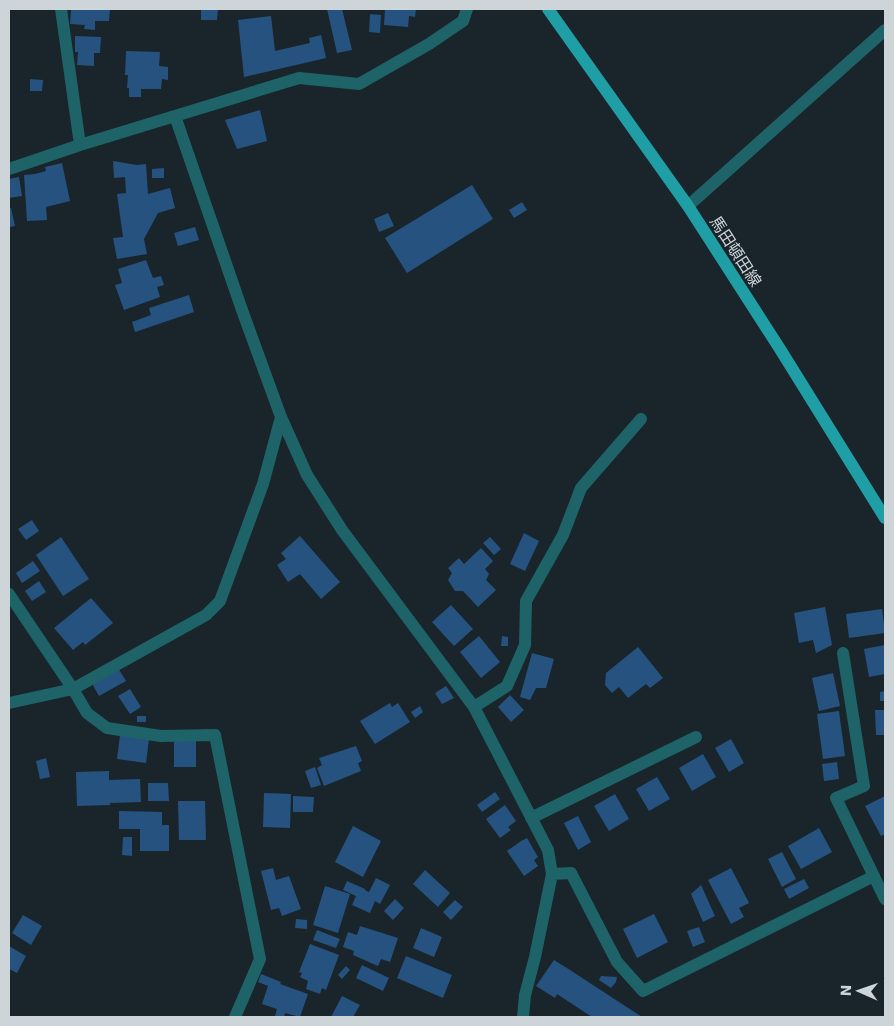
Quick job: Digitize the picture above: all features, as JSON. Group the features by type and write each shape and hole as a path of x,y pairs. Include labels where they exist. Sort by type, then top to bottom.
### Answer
{"main road":[{"name":"馬田頓田線","path":"548,9 688,206 885,518"}],"street":[{"path":"61,9 80,145"},
{"path":"9,169 80,145 299,78 359,84 429,44 463,21 467,9"},
{"path":"688,206 885,30"},
{"path":"175,116 281,417 307,475 342,530 474,707 548,850 552,874 525,995 523,1017"},
{"path":"9,703 73,689 206,615 220,601 263,484 281,417"},
{"path":"474,707 507,686 525,645 526,600 563,535 581,488 641,418"},
{"path":"9,594 87,713 107,728 161,736 215,735 260,959 235,1017"},
{"path":"843,653 864,786 836,798 885,899"},
{"path":"531,818 696,737"},
{"path":"552,874 571,873 617,962 643,991 874,876"}],"building":[{"path":"71,9 110,9 109,21 95,21 95,30 84,29 85,25 70,24"},
{"path":"201,9 218,9 217,20 201,20"},
{"path":"327,9 342,9 352,50 337,53"},
{"path":"385,9 416,9 415,17 409,16 408,27 384,25"},
{"path":"370,14 381,15 380,33 369,32"},
{"path":"271,16 275,51 310,43 309,38 321,35 326,58 244,77 238,20"},
{"path":"75,36 101,37 100,53 94,53 94,66 77,65 78,52 75,52"},
{"path":"126,51 160,52 159,66 168,67 168,80 162,79 161,89 141,89 141,97 129,97 129,88 127,88 128,75 125,75"},
{"path":"30,79 43,80 42,91 30,91"},
{"path":"260,110 267,141 237,149 225,120"},
{"path":"113,161 137,165 146,164 148,194 170,188 175,208 158,213 144,239 147,254 117,259 113,238 123,237 117,194 126,193 125,177 114,178"},
{"path":"62,163 70,201 46,207 47,220 27,221 24,175 46,171 45,167"},
{"path":"164,168 164,178 152,178 152,169"},
{"path":"19,177 22,196 9,198 9,179"},
{"path":"472,185 493,219 407,273 385,238"},
{"path":"522,202 527,210 514,218 509,210"},
{"path":"9,208 11,208 15,226 9,227"},
{"path":"388,213 394,226 379,232 374,219"},
{"path":"195,227 199,240 178,246 174,233"},
{"path":"146,260 153,278 161,276 164,285 157,287 160,297 124,310 115,285 122,283 118,269"},
{"path":"189,295 194,312 135,332 132,322 151,315 149,308"},
{"path":"32,520 39,531 26,540 18,529"},
{"path":"524,533 539,541 525,571 510,564"},
{"path":"300,536 340,582 321,599 300,574 288,582 277,565 286,559 281,553"},
{"path":"61,537 89,579 63,596 36,555"},
{"path":"490,537 501,549 494,555 483,543"},
{"path":"481,548 493,561 485,569 489,574 486,580 496,590 478,607 463,591 455,591 448,580 452,573 448,568 459,558 464,564"},
{"path":"33,561 40,571 22,583 16,573"},
{"path":"39,581 46,592 32,601 25,591"},
{"path":"91,598 113,623 85,645 83,642 73,650 54,628"},
{"path":"451,605 473,629 454,646 432,622"},
{"path":"825,607 832,645 816,653 813,640 799,643 794,613"},
{"path":"882,609 885,633 849,638 846,614"},
{"path":"479,636 500,662 481,678 460,652"},
{"path":"502,636 508,637 508,646 501,646"},
{"path":"885,645 885,674 869,677 864,649"},
{"path":"638,647 663,678 650,688 646,684 628,698 619,687 612,693 605,685 606,673"},
{"path":"532,653 554,659 546,688 536,688 530,700 520,697"},
{"path":"118,668 126,681 99,696 91,682"},
{"path":"833,673 840,706 819,711 812,678"},
{"path":"446,686 454,698 442,704 435,693"},
{"path":"130,689 141,707 130,714 118,696"},
{"path":"885,691 885,701 880,701 880,692"},
{"path":"510,695 524,710 511,722 498,707"},
{"path":"390,703 392,707 398,703 410,722 375,744 360,721"},
{"path":"420,706 423,712 415,718 411,712"},
{"path":"875,710 885,710 885,735 876,735"},
{"path":"839,711 845,756 823,759 817,714"},
{"path":"137,716 146,716 146,722 137,722"},
{"path":"120,735 149,739 146,763 117,759"},
{"path":"196,739 196,767 174,767 174,740"},
{"path":"731,739 744,763 729,772 715,748"},
{"path":"356,746 362,761 358,763 361,771 324,786 317,768 322,765 319,758"},
{"path":"703,754 716,777 692,791 679,768"},
{"path":"46,758 50,777 40,779 36,761"},
{"path":"837,762 839,779 824,781 822,764"},
{"path":"315,767 321,785 311,788 305,771"},
{"path":"109,771 109,780 140,779 141,802 77,806 76,772"},
{"path":"657,777 670,799 649,811 636,789"},
{"path":"148,783 168,783 169,801 148,801"},
{"path":"495,792 500,799 482,812 477,805"},
{"path":"264,793 291,794 290,828 263,827"},
{"path":"615,794 629,819 609,831 594,806"},
{"path":"293,796 314,797 313,812 293,812"},
{"path":"885,796 885,834 881,836 865,806"},
{"path":"178,801 205,801 206,840 179,840"},
{"path":"505,805 516,821 508,827 511,830 500,838 486,819"},
{"path":"119,811 162,812 162,825 169,825 169,851 140,851 140,829 119,829"},
{"path":"578,816 591,842 578,850 564,823"},
{"path":"353,826 381,841 363,877 335,862"},
{"path":"819,828 832,852 801,869 788,846"},
{"path":"123,837 132,837 132,856 122,855"},
{"path":"527,838 538,857 534,860 538,866 524,876 507,851"},
{"path":"782,852 796,879 782,887 768,859"},
{"path":"273,868 276,880 289,876 301,909 282,916 279,908 271,910 261,871"},
{"path":"731,868 749,903 739,908 744,917 731,924 708,880"},
{"path":"425,870 450,893 438,907 413,884"},
{"path":"376,878 390,885 380,904 375,901 370,913 352,905 356,896 343,890 347,881 369,892"},
{"path":"804,879 809,888 789,899 784,889"},
{"path":"701,885 715,916 703,922 691,894"},
{"path":"325,886 350,894 338,933 313,925"},
{"path":"395,899 404,908 393,920 384,911"},
{"path":"455,900 463,907 451,920 443,912"},
{"path":"654,914 668,942 637,958 623,929"},
{"path":"23,915 42,926 31,945 12,933"},
{"path":"296,919 307,920 307,929 295,928"},
{"path":"360,926 398,938 390,962 381,959 378,966 353,955 354,951 343,947 348,932 357,935"},
{"path":"699,927 705,942 693,947 687,931"},
{"path":"421,928 442,937 434,957 413,948"},
{"path":"317,930 340,939 336,948 313,940"},
{"path":"310,944 339,955 326,990 322,988 320,994 306,989 308,981 300,977 302,973 299,972"},
{"path":"9,946 26,956 17,973 9,969"},
{"path":"406,956 452,975 443,998 397,978"},
{"path":"554,960 642,1017 592,1017 557,994 555,998 536,986"},
{"path":"362,965 389,978 383,991 356,978"},
{"path":"346,966 350,970 342,979 338,975"},
{"path":"261,974 281,982 280,984 308,994 300,1017 285,1013 284,1017 275,1016 277,1009 262,1004 268,986 258,982"},
{"path":"601,976 617,977 616,982 611,988 599,980"},
{"path":"342,996 360,1005 353,1017 331,1017"}]}
